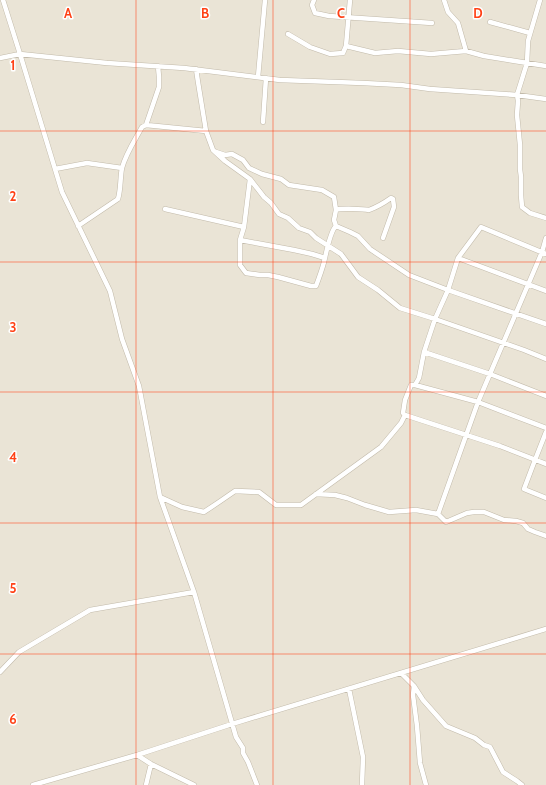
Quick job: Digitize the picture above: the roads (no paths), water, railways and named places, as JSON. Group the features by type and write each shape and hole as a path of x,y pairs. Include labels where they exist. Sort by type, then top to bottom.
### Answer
{"street":[{"path":"3,0 62,192 110,291 122,339 139,386 160,497 194,592 236,737 243,748 243,753 248,762 256,785"},
{"path":"258,77 265,0"},
{"path":"314,0 312,5 314,13 329,16 432,23"},
{"path":"288,34 310,47 330,54 343,53 346,46 350,0"},
{"path":"444,0 448,12 458,23 466,51"},
{"path":"540,0 528,41 527,63 516,95 518,101 517,115 520,145 522,207 530,213 546,218"},
{"path":"490,22 530,32"},
{"path":"346,46 375,53 398,51 431,54 466,51 484,56 546,66"},
{"path":"0,58 20,54 107,63 196,69 280,80 401,85 546,99"},
{"path":"78,226 118,199 120,193 122,168 127,153 142,127 146,125 159,87 158,66"},
{"path":"196,69 206,131 213,150 224,161 250,179 279,214 288,218 300,228 310,232 316,238 341,254 358,277 378,290 400,308 524,350 546,359"},
{"path":"263,122 266,78"},
{"path":"146,125 206,131"},
{"path":"213,150 226,155 232,154 243,160 249,168 262,174 280,179 289,185 322,190 334,197 336,210 334,220 336,226 358,236 370,249 409,275 546,324"},
{"path":"55,169 87,163 122,168"},
{"path":"250,179 244,227 240,240 240,265 246,273 268,275 316,286 333,228 336,226"},
{"path":"336,210 340,208 369,210 380,204 384,204 391,198 393,199 394,207 383,238"},
{"path":"166,210 244,227"},
{"path":"160,497 182,507 204,512 235,491 259,492 276,505 301,506 381,447 401,423 405,415 403,413 405,400 411,385 414,385 419,378 424,352 435,319 448,290 458,258 481,227 544,253"},
{"path":"438,514 478,402 528,284 544,253 546,238"},
{"path":"240,240 268,244 279,248 294,250 325,258"},
{"path":"458,258 546,291"},
{"path":"424,352 490,374 546,396"},
{"path":"414,385 478,402 546,428"},
{"path":"405,415 500,446 546,464"},
{"path":"546,432 524,489 546,498"},
{"path":"316,494 336,495 389,512 416,510 438,514 446,522 467,513 484,512 504,520 523,523 535,532 546,536"},
{"path":"0,672 19,652 90,610 194,592"},
{"path":"32,785 136,755 232,724 546,629"},
{"path":"401,673 414,686 423,700 446,726 475,738 484,745 490,747 503,772 517,780 522,785"},
{"path":"414,686 413,696 420,763 426,785"},
{"path":"349,689 363,757 362,785"},
{"path":"136,755 194,785"},
{"path":"146,785 151,764"}]}
